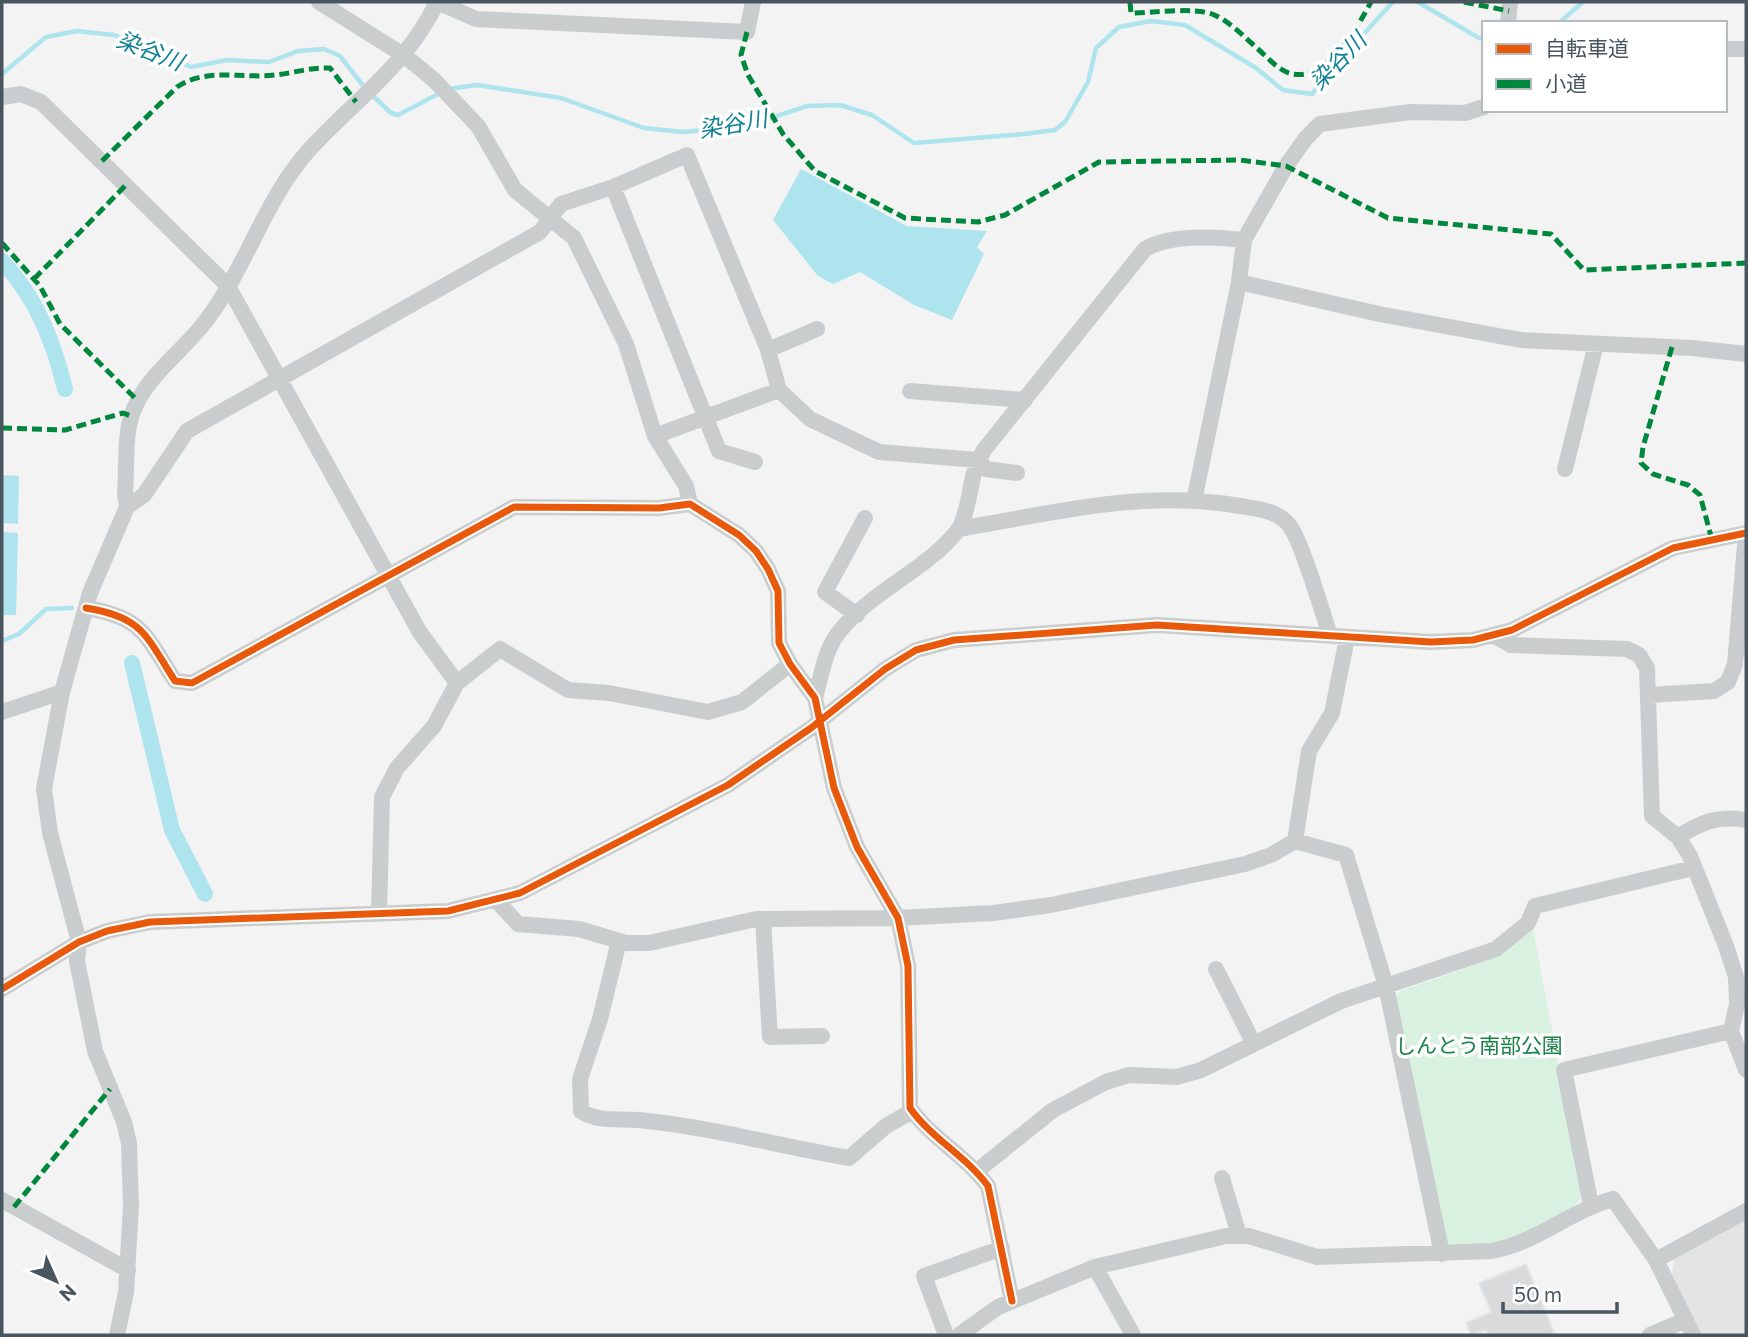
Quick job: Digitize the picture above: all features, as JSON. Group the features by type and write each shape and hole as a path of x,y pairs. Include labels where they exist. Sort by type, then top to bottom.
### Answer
{"street":[{"path":"319,2 405,56 478,126 515,190 573,238 626,344 655,436 686,486 690,504"},
{"path":"117,1335 128,1270 131,1206 129,1143 124,1122 95,1051 77,961 79,942 50,833 44,789 62,692 86,608 127,507 125,494 131,416 155,376 200,328 229,286 288,176 349,108 405,56 422,33 437,2 476,19 747,32 753,2"},
{"path":"1508,21 1510,2"},
{"path":"1727,49 1746,49"},
{"path":"2,97 21,94 41,102 229,286 419,631 457,683"},
{"path":"1194,501 1239,282 1244,240 1286,166 1320,124 1410,112 1465,113 1482,108"},
{"path":"127,507 144,495 187,431 540,232 561,204 612,187 687,155 768,350 779,390 810,419 879,452 978,460 986,469 1017,472"},
{"path":"612,187 719,452 755,463"},
{"path":"815,698 838,632 942,550 959,529 968,511 973,468 978,460 1145,249 1156,243 1219,237 1244,240"},
{"path":"1239,282 1379,314 1521,340 1746,354"},
{"path":"768,350 817,329"},
{"path":"1565,469 1596,344"},
{"path":"655,436 779,390"},
{"path":"911,391 1025,400"},
{"path":"959,529 1100,503 1149,499 1194,501 1271,512 1289,525 1330,635"},
{"path":"86,608 116,613 139,626 175,681 192,683 514,507 660,508 690,504 739,535 768,569 778,592 779,643 790,664 815,698 822,719 834,788 857,847 898,918 908,966 908,1091 912,1111 977,1171 992,1194 1012,1301"},
{"path":"857,615 825,592 865,518"},
{"path":"2,989 79,942 107,931 150,922 448,911 520,893 728,785 822,719 885,669 916,650 954,640 1123,625 1431,642 1474,640 1555,610 1673,548 1746,533 1735,664 1728,682 1714,691 1648,695"},
{"path":"1493,635 1511,645 1627,649 1639,655 1647,668 1652,816 1678,837 1736,976 1742,1002 1731,1031 1746,1070"},
{"path":"1295,841 1309,751 1332,713 1348,638"},
{"path":"379,914 382,797 397,768 434,726 457,683 500,649 568,690 609,694 708,712 742,702 790,664"},
{"path":"2,712 62,692"},
{"path":"1678,837 1700,823 1720,817 1746,820"},
{"path":"496,900 518,924 579,929 619,941 649,943 764,919 898,918 994,913 1051,905 1245,864 1271,855 1295,841 1346,855 1386,986 1442,1254"},
{"path":"977,1171 1053,1110 1106,1082 1129,1075 1177,1077 1202,1070 1341,1000 1496,949 1528,923 1535,906 1693,868"},
{"path":"764,919 771,1037 822,1036"},
{"path":"619,941 600,1019 580,1079 582,1111 587,1115 609,1120 666,1123 849,1158 886,1126 912,1111"},
{"path":"1216,969 1254,1044"},
{"path":"1591,1205 1564,1070 1731,1031"},
{"path":"1222,1178 1239,1235"},
{"path":"959,1335 998,1307 1095,1267 1239,1235 1317,1257 1492,1251 1519,1245 1591,1205 1613,1199 1656,1260 1693,1335"},
{"path":"2,1200 128,1270"},
{"path":"1656,1260 1746,1211"},
{"path":"946,1335 924,1276 1002,1248"},
{"path":"1095,1267 1133,1335"},
{"path":"1650,1335 1686,1320"}],"shaded area":[{"path":"1746,1220 1746,1335 1701,1335 1672,1273 1674,1259"}],"green space":[{"name":"しんとう南部公園","path":"1533,929 1583,1194 1573,1209 1506,1244 1446,1246 1393,997 1401,991 1504,951"}],"water":[{"path":"801,169 907,226 987,231 977,247 984,254 952,320 914,305 860,272 833,284 818,276 773,220"},
{"path":"2,475 19,476 18,524 2,523"},
{"path":"2,532 18,533 16,615 2,615"}],"building":[{"path":"1526,1264 1555,1335 1488,1335 1486,1330 1471,1335 1466,1323 1491,1312 1479,1283"}],"waterway":[{"name":"染谷川","path":"448,89 477,85 561,98 644,128 683,132 747,126 807,106 840,105 872,115 914,143 1024,134 1055,130 1065,122 1088,82 1096,48 1119,27 1151,21 1185,25 1256,68 1283,90 1312,94 1393,2"},
{"name":"染谷川","path":"1418,2 1482,38"},
{"name":"染谷川","path":"1561,21 1583,2"},
{"name":"染谷川","path":"2,74 46,37 77,31 114,35 191,67 227,60 269,62 298,51 324,49 340,56 365,88"},
{"name":"染谷川","path":"371,94 391,113 398,115 440,93"},
{"path":"2,261 25,290 42,321 65,389"},
{"path":"2,641 19,634 46,609 72,608"},
{"path":"132,663 172,830 205,894"}],"marked path":[{"path":"1130,2 1131,13 1184,11 1204,12 1219,17 1279,68 1293,74 1306,74 1330,61 1350,37 1371,2"},
{"path":"1464,2 1509,11"},
{"path":"747,32 741,55 748,75 783,134 815,171 905,218 978,222 1005,215 1099,162 1240,160 1286,166 1388,218 1551,234 1584,270 1746,263"},
{"path":"102,161 177,87 200,77 263,76 330,68 356,102"},
{"path":"34,279 126,185"},
{"path":"2,243 40,286 60,324 138,401"},
{"path":"1672,347 1643,447 1641,463 1653,474 1688,485 1700,495 1712,540"},
{"path":"2,428 65,430 123,413 131,416"},
{"path":"14,1207 110,1089"}],"cycle path":[{"path":"86,608 132,623 149,640 175,681 192,683 514,507 659,508 690,504 739,535 756,551 778,591 779,643 790,664 815,698 834,788 857,847 898,918 908,966 910,1108 918,1119 988,1186 1012,1301"},
{"path":"2,989 79,942 107,931 150,922 448,911 520,893 728,785 811,728 885,669 916,650 954,640 1157,625 1431,642 1473,640 1512,630 1673,548 1746,533"}]}
